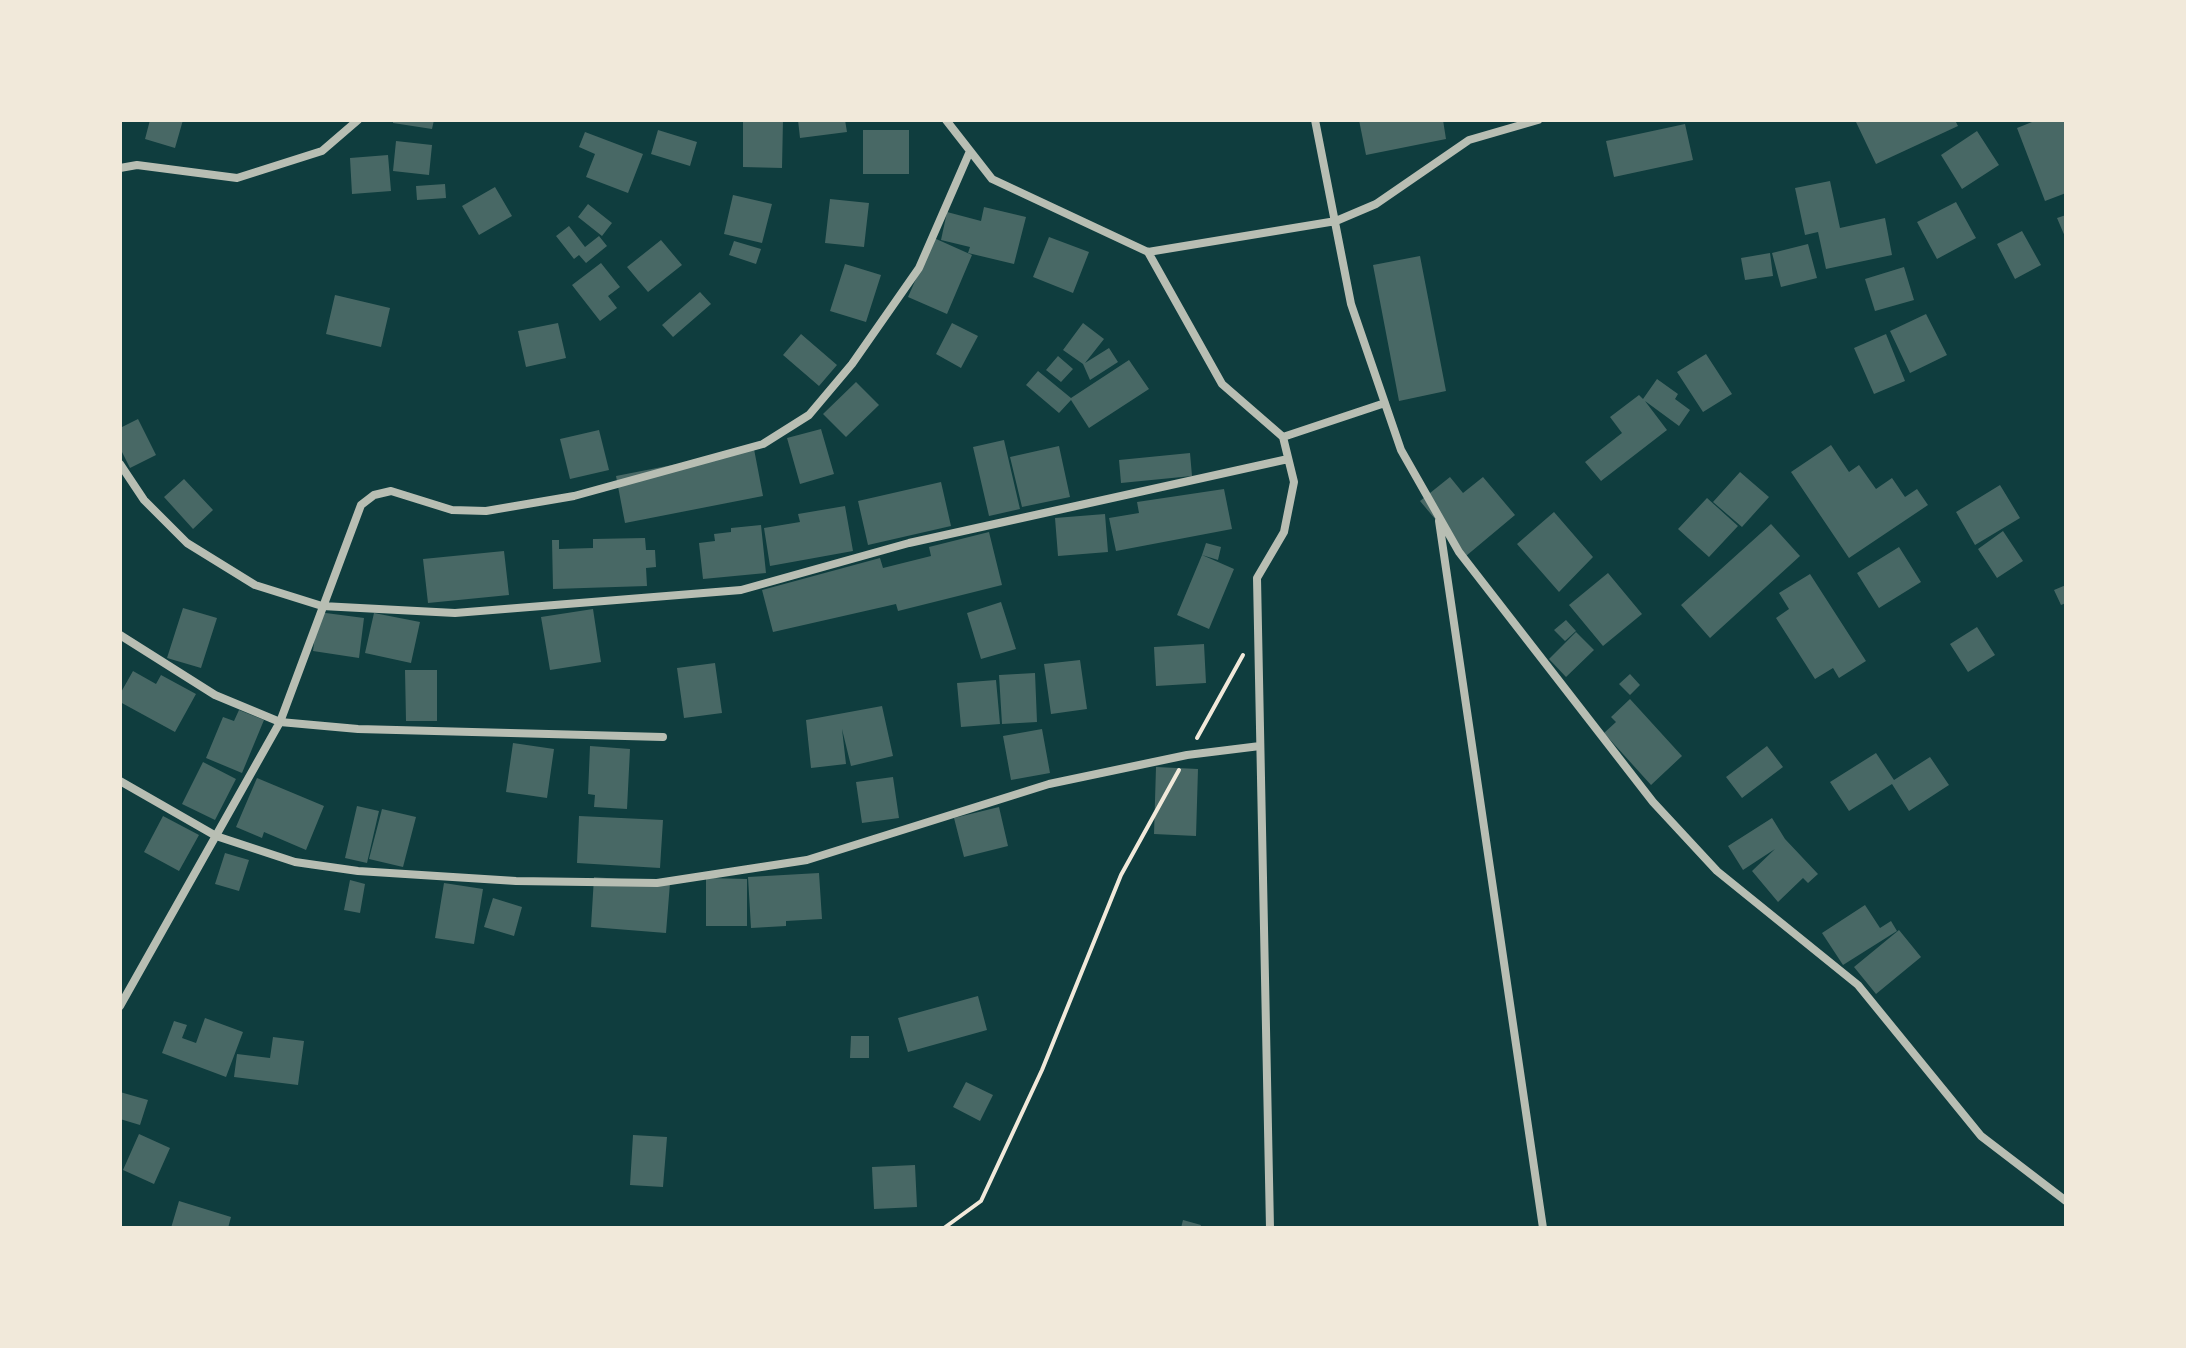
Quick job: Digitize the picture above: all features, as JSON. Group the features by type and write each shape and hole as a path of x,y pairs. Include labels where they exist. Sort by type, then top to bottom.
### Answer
{"street":[{"path":"120,168 137,165 237,178 322,151 358,120"},
{"path":"946,120 992,179 1148,252 1336,221 1376,204 1469,140 1538,120"},
{"path":"1315,120 1351,304 1401,450 1459,552 1653,802 1717,871 1858,985 1981,1136 2066,1201"},
{"path":"120,1006 280,722 354,516 374,495 391,491 452,510 486,511 574,496 763,444 809,415 852,364 919,268 970,151"},
{"path":"1148,252 1222,384 1283,437 1294,482 1284,532 1257,578 1270,1228"},
{"path":"1283,437 1385,403"},
{"path":"120,464 144,500 187,543 255,585 322,606 455,613 741,590 909,543 1288,459"},
{"path":"1438,516 1543,1228"},
{"path":"120,635 215,695 280,722 358,729 663,737"},
{"path":"120,781 216,836 295,862 358,871 516,881 657,883 807,860 1049,784 1187,755 1260,746"}],"path":[{"path":"944,1228 981,1201 1042,1070 1121,875 1244,654"}],"building":[{"path":"150,120 183,120 175,148 145,139"},
{"path":"393,120 434,120 432,129 393,123"},
{"path":"743,120 783,120 782,168 743,167"},
{"path":"798,120 845,120 847,132 800,138"},
{"path":"1359,120 1443,120 1446,139 1366,155"},
{"path":"1955,120 1958,126 1876,164 1856,122"},
{"path":"2037,120 2066,120 2066,193 2045,201 2017,128"},
{"path":"1685,124 1693,160 1614,177 1606,141"},
{"path":"658,130 697,142 690,166 651,154"},
{"path":"863,130 909,130 909,174 863,174"},
{"path":"1977,131 1999,165 1962,189 1941,155"},
{"path":"585,132 643,154 628,193 586,177 595,154 579,147"},
{"path":"396,141 432,145 429,175 393,171"},
{"path":"388,155 391,191 352,194 350,158"},
{"path":"1830,181 1840,228 1885,218 1892,255 1826,269 1818,232 1805,235 1795,188"},
{"path":"445,184 446,198 417,200 416,186"},
{"path":"495,187 512,216 479,235 462,206"},
{"path":"733,195 772,204 762,243 724,234"},
{"path":"830,199 869,203 864,247 825,243"},
{"path":"1956,202 1976,238 1937,259 1917,222"},
{"path":"588,204 612,223 602,236 578,217"},
{"path":"984,207 1026,217 1014,264 968,253 970,247 941,240 947,212 981,221"},
{"path":"2066,215 2066,239 2057,218"},
{"path":"569,226 585,247 599,236 607,246 586,263 579,255 574,259 556,236"},
{"path":"2022,231 2041,265 2015,279 1997,244"},
{"path":"1049,237 1089,252 1073,293 1033,277"},
{"path":"934,238 972,255 947,314 908,297"},
{"path":"661,240 682,265 648,292 627,267"},
{"path":"734,241 761,249 756,264 729,255"},
{"path":"1808,244 1817,278 1781,287 1772,253"},
{"path":"1770,253 1773,276 1745,280 1741,258"},
{"path":"1420,256 1446,391 1399,401 1373,265"},
{"path":"601,263 620,287 608,296 617,308 600,321 572,285"},
{"path":"845,264 881,275 866,322 830,311"},
{"path":"1904,267 1914,300 1875,311 1865,279"},
{"path":"700,292 711,304 673,337 662,325"},
{"path":"335,295 390,308 381,347 326,334"},
{"path":"1926,314 1947,355 1910,373 1890,331"},
{"path":"558,323 566,358 526,367 518,331"},
{"path":"952,323 978,336 961,368 936,354"},
{"path":"1083,323 1104,339 1085,363 1109,348 1118,362 1090,380 1083,364 1063,350"},
{"path":"801,334 837,365 819,386 783,355"},
{"path":"1886,334 1905,381 1874,394 1854,348"},
{"path":"1706,354 1732,394 1703,412 1677,372"},
{"path":"1058,356 1073,369 1061,382 1046,370"},
{"path":"1129,360 1149,389 1089,428 1071,400 1059,413 1026,385 1038,371 1071,398"},
{"path":"1657,379 1678,394 1675,399 1690,410 1679,426 1645,401 1667,430 1601,481 1585,462 1622,433 1610,417 1639,395 1643,399"},
{"path":"856,382 879,405 846,437 823,414"},
{"path":"138,419 156,455 130,468 120,448 120,428"},
{"path":"821,429 834,474 800,484 787,438"},
{"path":"599,430 609,470 570,479 560,439"},
{"path":"1004,440 1020,509 989,516 973,447"},
{"path":"1831,445 1849,472 1859,465 1876,489 1892,478 1905,497 1917,489 1928,505 1849,558 1791,472"},
{"path":"1059,446 1070,497 1022,507 1010,457"},
{"path":"754,449 763,496 625,523 616,476"},
{"path":"1190,453 1192,476 1121,483 1119,460"},
{"path":"1740,472 1769,497 1742,527 1713,502"},
{"path":"1450,477 1463,493 1483,477 1515,515 1466,556 1420,501"},
{"path":"184,479 213,510 193,529 164,497"},
{"path":"941,482 951,526 868,545 858,501"},
{"path":"2000,485 2020,518 1975,545 1956,512"},
{"path":"1224,489 1232,529 1116,551 1109,518 1139,513 1137,502"},
{"path":"1707,498 1738,526 1709,557 1678,529"},
{"path":"845,506 853,551 770,566 764,528 800,522 798,514"},
{"path":"1554,512 1593,557 1559,592 1517,544"},
{"path":"1105,514 1108,552 1058,556 1055,518"},
{"path":"1771,524 1800,556 1710,638 1681,605"},
{"path":"761,525 766,573 703,579 699,543 715,541 714,534 731,532 731,528"},
{"path":"2003,531 2023,561 1997,578 1978,549"},
{"path":"989,532 1002,585 898,611 896,604 773,632 762,590 880,558 883,568 931,556 929,547"},
{"path":"645,538 646,550 655,550 656,567 646,568 647,586 553,589 552,540 559,540 559,549 593,548 593,539"},
{"path":"1206,543 1221,547 1218,560 1202,555"},
{"path":"1899,547 1921,582 1879,608 1857,573"},
{"path":"504,551 509,595 428,603 423,559"},
{"path":"1202,555 1234,569 1209,629 1177,615"},
{"path":"1608,573 1642,614 1603,646 1569,605"},
{"path":"1810,574 1866,661 1839,678 1833,668 1815,679 1776,618 1789,609 1779,593"},
{"path":"2066,585 2066,603 2061,605 2054,590"},
{"path":"1001,602 1016,649 981,659 967,613"},
{"path":"183,608 217,618 201,668 167,658"},
{"path":"593,609 601,662 550,670 541,617"},
{"path":"318,612 364,618 359,658 313,651"},
{"path":"374,613 420,622 411,663 365,653"},
{"path":"1566,620 1576,631 1565,641 1554,630"},
{"path":"1977,627 1995,655 1968,672 1950,644"},
{"path":"1576,632 1594,650 1566,677 1549,659"},
{"path":"1204,644 1206,683 1156,686 1154,647"},
{"path":"1080,660 1087,709 1051,714 1044,664"},
{"path":"715,663 722,713 684,718 677,668"},
{"path":"405,670 437,670 437,721 406,721"},
{"path":"133,671 156,684 161,675 196,694 175,732 120,702 120,694"},
{"path":"1035,673 1037,722 1002,724 999,675"},
{"path":"1630,674 1640,685 1630,695 1619,684"},
{"path":"996,680 1000,724 961,727 957,683"},
{"path":"1630,699 1682,756 1651,785 1604,733 1616,722 1611,717"},
{"path":"882,706 893,756 851,766 842,729 846,764 811,768 806,720"},
{"path":"239,710 264,720 242,773 206,758 223,717 234,721"},
{"path":"1042,729 1050,773 1011,780 1003,736"},
{"path":"513,743 554,749 547,798 506,792"},
{"path":"590,746 630,749 627,809 594,807 595,795 588,794"},
{"path":"1767,746 1783,767 1742,798 1726,777"},
{"path":"1876,753 1894,780 1930,757 1949,785 1909,811 1892,784 1849,811 1830,782"},
{"path":"203,762 236,779 215,820 182,804"},
{"path":"1156,767 1198,769 1196,836 1154,834"},
{"path":"893,777 899,818 862,823 856,782"},
{"path":"257,778 324,806 306,850 264,832 262,838 236,827"},
{"path":"357,806 379,811 367,863 345,858"},
{"path":"999,807 1008,846 964,857 954,818"},
{"path":"382,809 416,817 403,867 369,859"},
{"path":"163,816 199,835 179,871 144,852"},
{"path":"579,816 663,820 660,868 577,863"},
{"path":"1772,818 1785,839 1818,874 1808,883 1803,878 1778,902 1752,871 1775,849 1743,870 1728,846"},
{"path":"225,853 249,860 239,891 215,884"},
{"path":"819,873 822,919 786,921 786,926 751,928 748,877"},
{"path":"594,877 670,883 666,933 591,927"},
{"path":"706,878 747,879 747,926 706,926"},
{"path":"350,880 365,884 360,913 344,910"},
{"path":"444,883 483,889 474,944 435,938"},
{"path":"493,898 522,907 514,936 484,927"},
{"path":"1865,905 1880,928 1891,921 1897,931 1843,965 1822,933"},
{"path":"1899,930 1921,957 1876,994 1854,967"},
{"path":"978,996 987,1030 908,1052 898,1018"},
{"path":"205,1018 243,1032 226,1077 162,1053 174,1021 187,1025 182,1038 196,1043"},
{"path":"851,1036 869,1036 869,1058 850,1058"},
{"path":"273,1037 304,1041 298,1085 234,1077 237,1054 270,1058"},
{"path":"966,1082 993,1095 980,1121 953,1107"},
{"path":"120,1092 148,1100 140,1125 120,1119"},
{"path":"139,1134 170,1148 154,1184 123,1170"},
{"path":"633,1135 667,1137 663,1187 630,1185"},
{"path":"915,1165 917,1207 874,1209 872,1167"},
{"path":"179,1201 231,1217 228,1228 171,1228"},
{"path":"1183,1220 1201,1225 1200,1228 1181,1228"}]}
